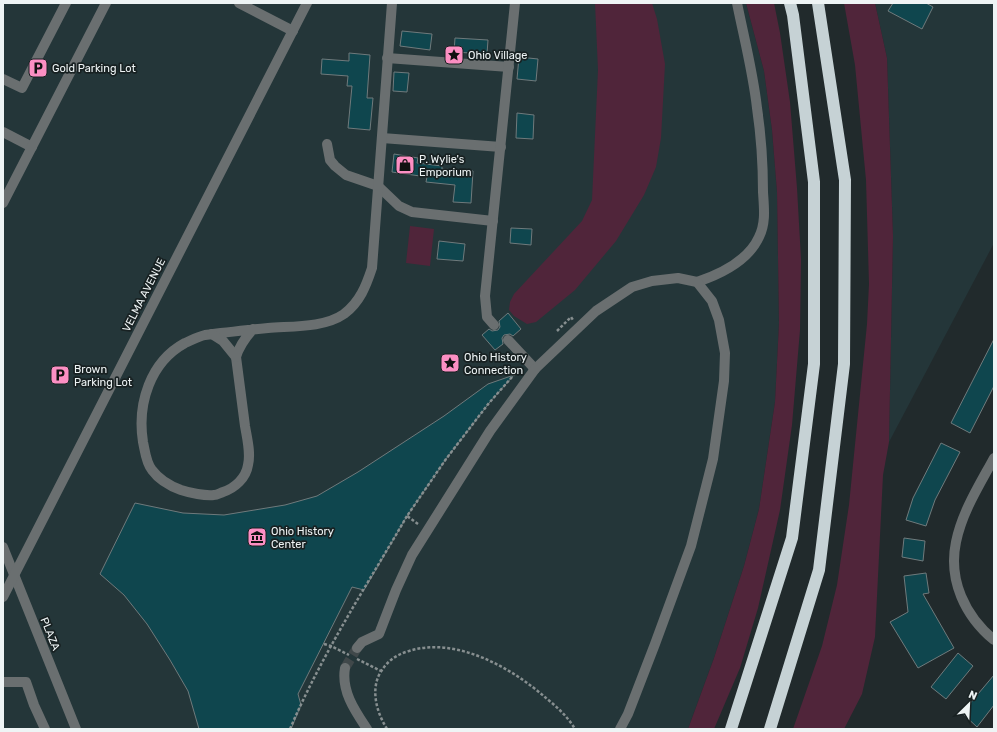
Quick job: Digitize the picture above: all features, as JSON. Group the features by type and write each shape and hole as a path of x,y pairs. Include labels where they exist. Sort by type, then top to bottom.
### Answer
{"highway":[{"path":"731,729 792,538 814,364 814,182 793,16 790,3"},
{"path":"770,729 818,570 844,364 845,180 818,3"}],"street":[{"path":"3,79 22,88 66,3"},
{"path":"3,203 106,3"},
{"path":"239,3 293,31"},
{"name":"VELMA AVENUE","path":"3,597 307,3"},
{"path":"253,329 238,349 236,357 248,446 248,465 242,479 229,490 214,495 189,493 169,486 151,469 145,452 142,431 144,406 148,387 155,371 164,359 177,348 197,337 253,329 302,326 328,322 344,314 356,302 365,288 372,268 392,3"},
{"path":"494,325 487,317 486,296 515,3"},
{"path":"356,648 362,642 379,634 396,590 412,555 490,431 535,369 580,326 608,302 632,287 652,281 678,278 697,282 715,276 735,265 750,251 759,238 764,223 763,180 757,107 737,3"},
{"path":"388,58 509,67"},
{"path":"3,132 32,147"},
{"path":"382,138 500,147"},
{"path":"327,144 330,160 335,166 346,175 378,186 399,206 412,212 493,221"},
{"path":"620,729 628,714 691,546 713,459 724,381 724,353 719,320 712,301 697,282"},
{"path":"212,334 223,341 236,357"},
{"path":"508,340 535,369"},
{"path":"994,458 961,526 956,542 954,560 955,577 961,599 971,616 985,633 994,640"},
{"name":"PLAZA","path":"3,547 76,729"},
{"path":"345,668 345,686 352,705 367,729"},
{"path":"3,682 26,682 34,705 45,729"}],"path":[{"path":"554,333 571,317 580,326"},
{"path":"290,729 331,646 408,516 455,447 489,403 527,360"},
{"path":"408,516 427,530"},
{"path":"387,729 381,719 375,697 376,682 388,661 399,654 419,647 437,647 459,650 485,659 509,671 533,687 554,704 575,729"}],"shaded area":[{"name":"Ohio History Connection","path":"3,3 746,3 764,71 772,130 777,192 779,323 775,402 759,509 744,566 714,658 688,729 3,729"},
{"path":"595,3 652,3 657,19 665,64 661,138 656,167 644,195 616,241 575,290 536,322 527,324 514,316 509,310 510,302 514,294 582,221 592,200 598,70"},
{"path":"746,3 774,3 780,33 790,102 797,188 801,259 800,330 792,425 780,510 758,608 740,668 714,729 688,729 714,658 744,566 759,509 775,402 779,323 777,192 772,130 764,71"},
{"path":"844,3 875,3 887,58 893,236 889,442 883,475 875,637 862,694 844,729 793,729 822,646 837,585 849,505 867,324 869,284 866,180 855,65"},
{"path":"875,3 994,3 994,243 889,442 893,236 887,58"},
{"path":"410,226 434,229 430,266 406,263"}],"building":[{"path":"893,3 926,3 933,7 922,29 888,11"},
{"path":"402,31 432,34 430,50 400,46"},
{"path":"455,38 488,40 487,54 454,52"},
{"path":"349,53 370,55 367,98 373,98 370,130 348,128 352,86 347,86 348,76 321,74 322,59 349,61"},
{"path":"519,57 538,59 536,81 517,79"},
{"path":"394,72 409,73 407,92 393,91"},
{"path":"517,113 534,115 533,139 516,138"},
{"path":"394,154 418,158 417,163 442,166 442,169 473,171 471,203 453,202 455,185 426,182 427,177 392,172"},
{"path":"511,228 532,229 531,245 510,243"},
{"path":"439,241 465,244 463,261 437,259"},
{"path":"508,313 521,329 513,336 510,334 504,335 502,338 503,344 495,350 482,335 489,329 492,331 498,330 500,327 499,321"},
{"path":"994,339 994,386 970,433 951,423"},
{"name":"Ohio History Center","path":"514,375 489,403 446,459 407,516 364,590 352,587 298,694 301,705 291,729 199,729 188,691 170,660 147,624 124,595 100,574 135,503 183,513 224,515 285,505 317,496 358,472 444,416 488,384"},
{"path":"941,443 960,452 935,500 926,526 906,520 913,498"},
{"path":"904,538 925,541 923,561 902,557"},
{"path":"926,573 929,593 923,594 954,648 918,668 890,622 908,612 904,576"},
{"path":"958,653 973,666 946,699 931,687"},
{"path":"994,675 994,705 977,727 962,713"}],"tunnel":[{"path":"345,668 357,648"}],"place":[{"name":"Ohio Village","path":"454,55"},
{"name":"Gold Parking Lot","path":"38,68"},
{"name":"P. Wylie's Emporium","path":"405,165"},
{"name":"Ohio History Connection","path":"450,363"},
{"name":"Brown Parking Lot","path":"60,375"},
{"name":"Ohio History Center","path":"257,537"}]}
